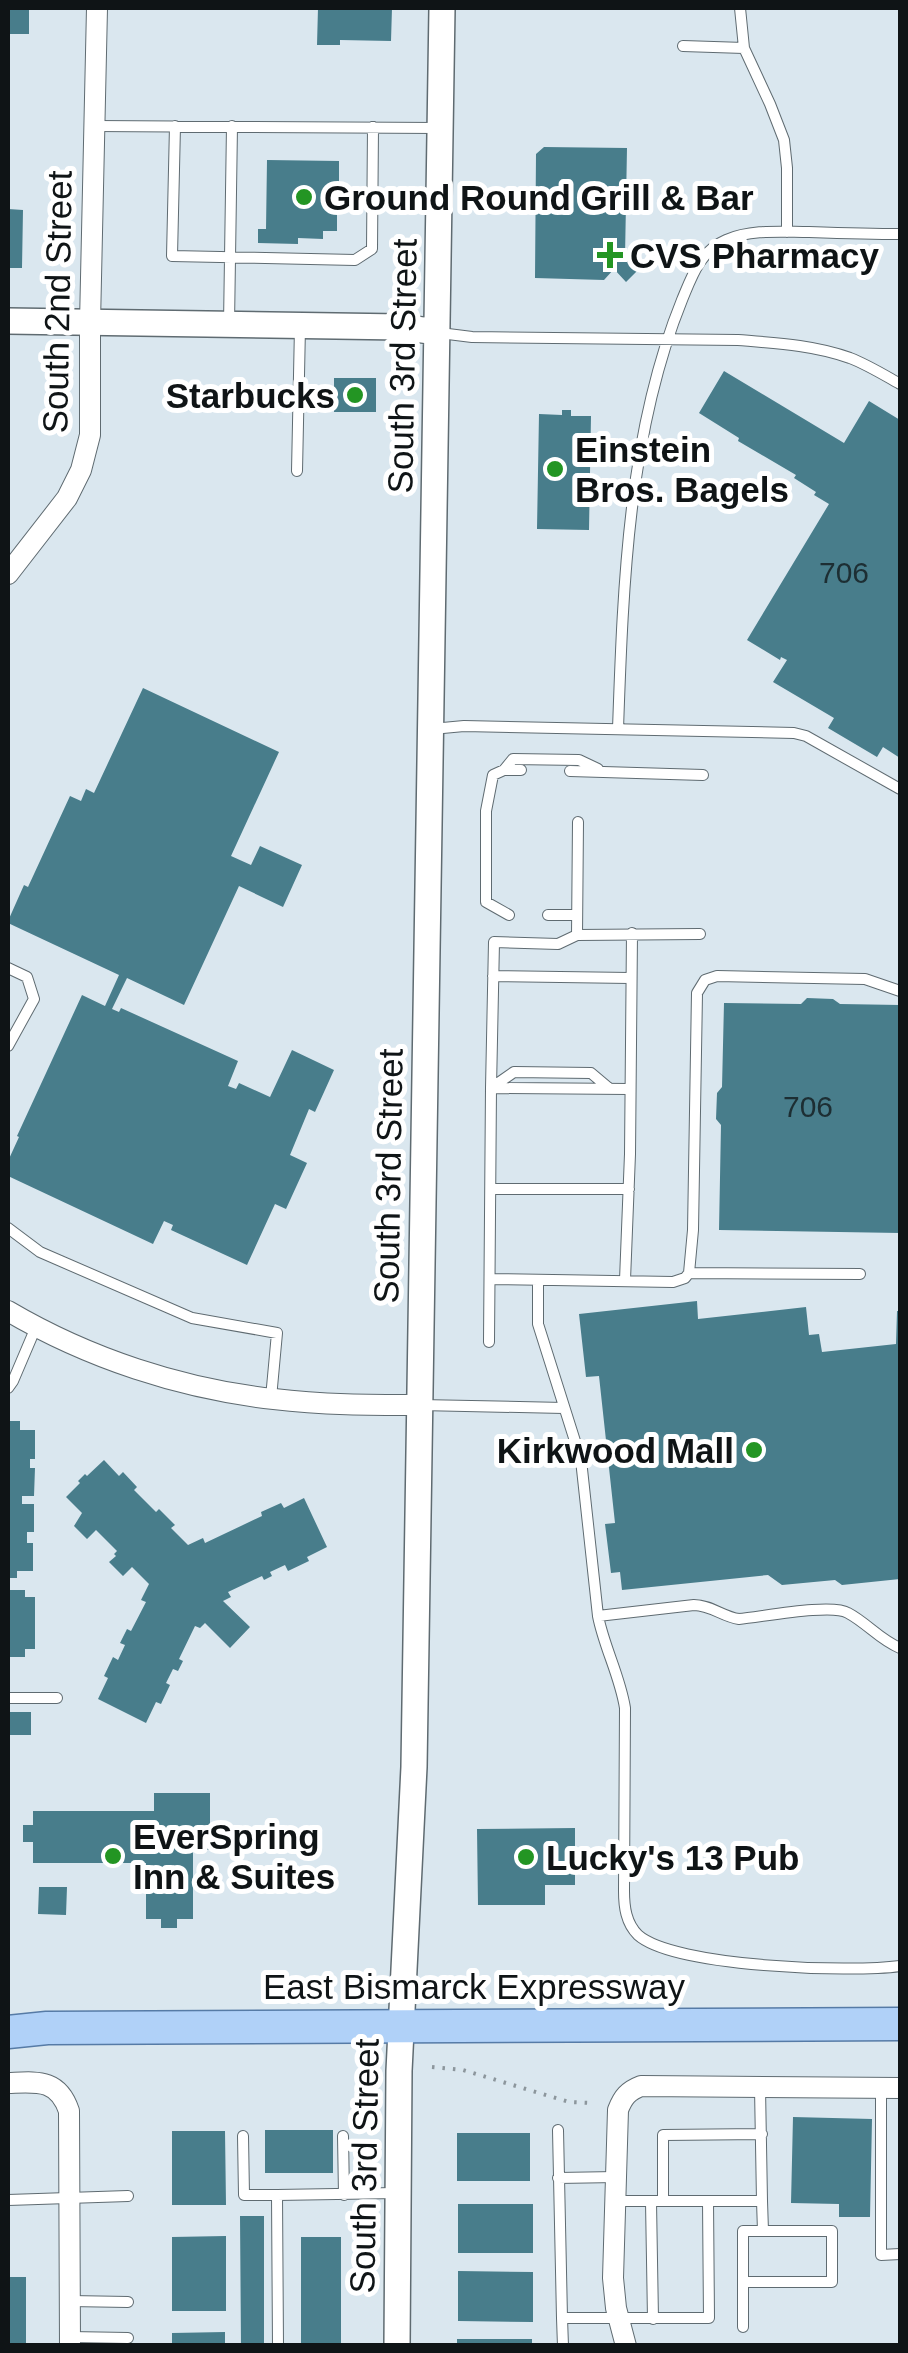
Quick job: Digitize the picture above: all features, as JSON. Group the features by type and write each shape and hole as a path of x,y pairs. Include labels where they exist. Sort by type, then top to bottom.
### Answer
{"main road":[{"name":"East Bismarck Expressway","path":"8,2020 47,2028"},
{"name":"East Bismarck Expressway","path":"8,2032 47,2028 900,2024"}],"street":[{"name":"South 2nd Street","path":"8,574 67,498 81,470 90,435 97,8"},
{"name":"South 3rd Street","path":"397,2346 398,2071 414,1767 442,8"},
{"path":"8,321 401,326 437,332"},
{"path":"8,1311 36,1327 141,1370 219,1391 340,1404 419,1405"},
{"path":"8,2082 51,2086 59,2091 69,2110 70,2341"},
{"path":"626,2346 613,2278 618,2110 630,2090 641,2086 891,2088"}],"lane":[{"path":"740,8 744,48 784,140 788,168 787,232"},
{"path":"682,46 744,48"},
{"path":"94,126 441,128"},
{"path":"174,126 172,256 354,260 372,249 374,127"},
{"path":"230,324 232,126"},
{"path":"618,728 627,572 638,470 650,402 668,339 696,267 704,255 740,235 900,234"},
{"path":"298,471 300,325"},
{"path":"437,332 472,337 754,341 815,349 853,359 900,384"},
{"path":"431,728 794,732 900,790"},
{"path":"509,914 486,902 486,811 493,775 514,759 579,760 603,772"},
{"path":"504,770 521,770"},
{"path":"570,771 704,775"},
{"path":"577,935 578,822"},
{"path":"548,915 576,915"},
{"path":"626,1280 632,933"},
{"path":"490,1342 494,942 558,944 577,935 700,934"},
{"path":"8,968 27,978 34,1000 8,1046"},
{"path":"493,976 630,978"},
{"path":"491,1279 672,1282 689,1274 698,993 704,980 717,976 857,978 900,991"},
{"path":"491,1088 630,1089"},
{"path":"491,1189 629,1189"},
{"path":"8,1228 40,1252 192,1318 277,1333 271,1399"},
{"path":"689,1274 860,1274"},
{"path":"538,1281 538,1324 581,1460 598,1616 625,1708 624,1905 631,1927 660,1947 727,1961 784,1966 900,1966"},
{"path":"8,1388 36,1327"},
{"path":"419,1405 564,1408"},
{"path":"598,1616 694,1605 739,1619 836,1608 900,1648"},
{"path":"8,1698 57,1698"},
{"path":"760,2086 763,2230"},
{"path":"891,2088 881,2254 900,2254"},
{"path":"558,2130 562,2346"},
{"path":"653,2318 663,2135 762,2134"},
{"path":"243,2136 244,2195 397,2193"},
{"path":"344,2136 344,2195"},
{"path":"558,2178 617,2177"},
{"path":"277,2195 278,2346"},
{"path":"8,2200 128,2196"},
{"path":"616,2201 762,2201"},
{"path":"562,2318 709,2318 708,2201"},
{"path":"742,2282 832,2282 832,2231 742,2230 742,2282 743,2326"},
{"path":"70,2301 128,2302"},
{"path":"70,2341 128,2338"}],"path":[{"path":"432,2066 463,2070 569,2102 593,2103"}],"building":[{"path":"8,8 29,8 29,34 8,34"},
{"path":"318,8 392,8 391,41 340,40 340,45 317,45"},
{"name":"CVS Pharmacy","path":"544,147 627,148 625,257 638,270 626,282 614,269 604,280 535,278 536,154"},
{"name":"Ground Round Grill & Bar","path":"267,160 339,161 343,212 337,212 337,231 323,231 323,239 298,238 298,244 258,243 258,229 266,229"},
{"path":"8,209 23,210 22,268 8,268"},
{"path":"724,371 844,443 869,401 900,420 900,758 883,747 877,757 828,728 834,718 773,682 787,660 780,660 747,640 829,504 794,478 796,475 699,413"},
{"name":"Starbucks","path":"334,378 376,378 376,412 334,412"},
{"path":"562,410 571,410 571,416 591,416 589,530 537,529 539,414 562,415"},
{"path":"143,688 279,752 231,856 251,865 260,846 302,865 283,907 239,886 184,1005 127,978 112,1009 119,1012 121,1008 238,1061 228,1086 236,1089 239,1083 270,1097 292,1050 334,1070 315,1112 309,1109 290,1155 307,1163 286,1209 275,1204 247,1265 171,1230 173,1225 164,1221 153,1244 8,1176 8,1161 17,1136 82,995 105,1006 119,975 8,921 70,796 81,801 86,789 94,793"},
{"path":"807,998 833,999 840,1004 900,1005 900,1233 719,1230 721,1125 716,1119 717,1093 722,1087 724,1003 801,1004"},
{"name":"Kirkwood Mall","path":"697,1301 698,1319 806,1307 809,1335 819,1334 822,1352 896,1344 900,1311 900,1579 842,1585 835,1580 782,1585 768,1575 622,1590 620,1572 611,1573 605,1524 615,1523 599,1376 586,1377 579,1314"},
{"path":"8,1421 20,1421 20,1430 35,1430 35,1459 30,1459 30,1468 35,1468 34,1496 22,1496 22,1504 34,1504 34,1532 27,1532 27,1543 33,1543 33,1571 17,1571 17,1578 8,1578"},
{"path":"104,1460 119,1476 123,1472 137,1487 134,1490 175,1525 171,1528 188,1545 203,1538 205,1543 262,1516 261,1512 281,1503 284,1508 304,1498 327,1547 288,1571 285,1565 270,1572 272,1576 264,1580 262,1576 228,1592 231,1597 223,1601 250,1627 230,1648 205,1623 200,1628 195,1626 179,1659 183,1661 178,1671 173,1669 161,1704 156,1702 146,1723 98,1699 113,1657 118,1660 125,1645 120,1643 146,1602 141,1600 149,1584 132,1567 123,1576 109,1562 117,1551 96,1530 87,1539 74,1526 82,1513 66,1497 85,1474"},
{"path":"8,1590 25,1590 25,1597 35,1597 35,1649 25,1649 25,1657 8,1657"},
{"path":"8,1712 31,1712 31,1735 8,1735"},
{"name":"EverSpring Inn & Suites","path":"154,1793 210,1793 210,1832 215,1832 215,1850 193,1850 193,1919 177,1919 177,1928 161,1928 161,1919 146,1919 146,1863 33,1863 33,1842 23,1842 23,1825 33,1825 33,1811 154,1811"},
{"name":"Lucky's 13 Pub","path":"575,1828 575,1885 545,1885 545,1905 478,1905 477,1829"},
{"path":"39,1887 67,1887 66,1915 38,1914"},
{"path":"793,2117 872,2119 870,2217 839,2217 839,2204 791,2203"},
{"path":"265,2130 333,2130 333,2173 265,2173"},
{"path":"172,2131 225,2131 226,2205 172,2205"},
{"path":"457,2133 530,2133 530,2181 457,2181"},
{"path":"458,2204 533,2204 533,2253 458,2253"},
{"path":"240,2216 264,2216 264,2346 241,2346"},
{"path":"226,2236 226,2311 172,2311 172,2237"},
{"path":"301,2237 341,2237 341,2346 301,2346"},
{"path":"458,2271 533,2272 533,2322 458,2321"},
{"path":"8,2277 26,2277 26,2346 8,2346"},
{"path":"225,2332 225,2346 172,2346 172,2333"},
{"path":"457,2339 532,2339 532,2346 457,2346"}],"place":[{"name":"Ground Round Grill & Bar","path":"304,197"},
{"name":"CVS Pharmacy","path":"610,255"},
{"name":"Starbucks","path":"355,395"},
{"name":"Einstein Bros. Bagels","path":"555,469"},
{"name":"Kirkwood Mall","path":"754,1450"},
{"name":"EverSpring Inn & Suites","path":"113,1856"},
{"name":"Lucky's 13 Pub","path":"526,1857"}]}
